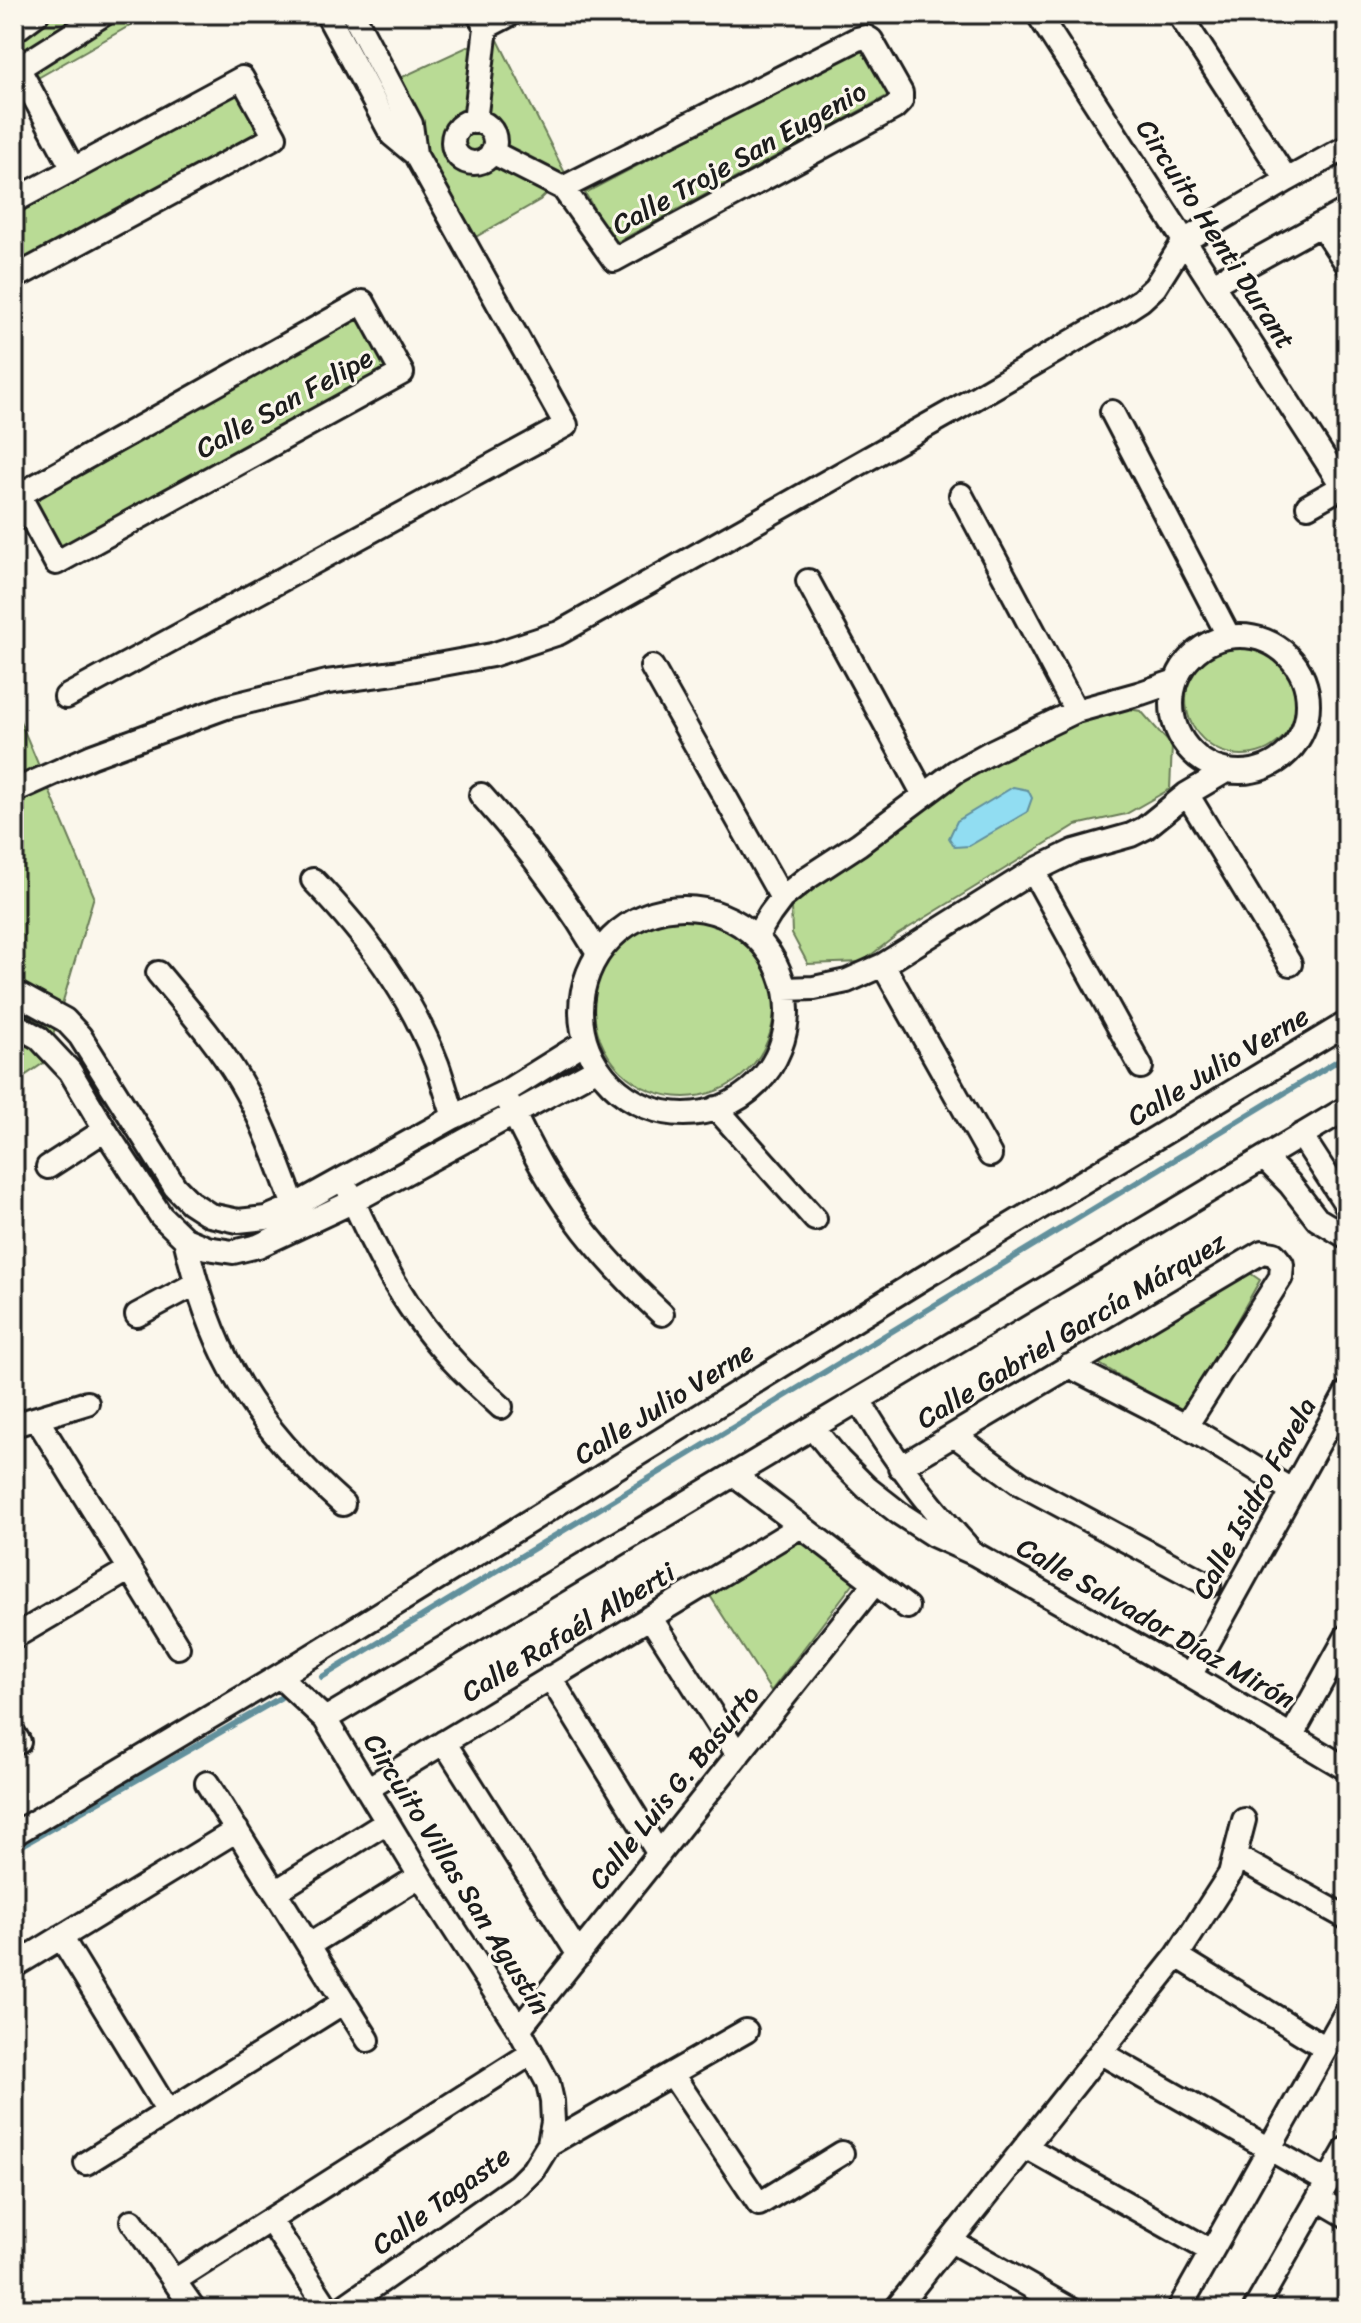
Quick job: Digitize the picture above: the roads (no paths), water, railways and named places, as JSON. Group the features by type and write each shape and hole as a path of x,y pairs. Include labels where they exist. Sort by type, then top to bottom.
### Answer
{"street":[{"path":"14,31 37,14"},
{"path":"73,169 16,67 104,14"},
{"path":"327,14 392,135 420,161"},
{"path":"66,697 566,425 420,161 411,124 353,14"},
{"path":"475,122 482,21 511,14"},
{"name":"Circuito Henti Durant","path":"1038,14 1345,485"},
{"path":"1179,14 1287,180"},
{"name":"Calle Troje San Eugenio","path":"492,152 563,188 614,260 894,108 901,101 901,93 871,40 866,37 857,39 563,188"},
{"path":"14,201 242,78 275,137 14,278"},
{"path":"475,122 490,130 495,140 492,152 484,161 473,163 462,159 454,150 453,138 459,128 475,122"},
{"path":"14,791 92,756 226,707 327,682 492,655 559,633 1121,313 1155,287 1184,241 1347,147"},
{"path":"420,161 454,150"},
{"path":"1213,284 1347,210"},
{"path":"1321,225 1347,264"},
{"name":"Calle San Felipe","path":"363,302 402,373 56,563 16,496 363,302"},
{"path":"1112,412 1229,637"},
{"path":"1308,506 1345,485"},
{"path":"961,495 1076,711"},
{"path":"808,581 924,795"},
{"path":"1229,637 1251,637 1272,644 1289,657 1302,674 1308,695 1308,717 1300,737 1287,755 1268,767 1247,773 1226,771 1204,763 1187,747 1175,727 1172,704 1176,681 1184,665 1196,652 1229,637"},
{"path":"652,667 782,898"},
{"path":"756,937 782,898 955,772 1076,711 1176,681"},
{"path":"785,989 814,988 847,981 883,965 1033,871 1074,851 1145,828 1187,794 1226,771"},
{"path":"1187,794 1290,964"},
{"path":"481,795 545,871 598,953"},
{"path":"1033,871 1141,1067"},
{"path":"313,880 352,920 385,964 414,1013 437,1064 454,1117"},
{"path":"674,908 704,909 732,919 756,937 775,961 785,989 787,1014 783,1039 773,1062 758,1082 739,1098 716,1108 690,1113 663,1112 638,1103 616,1088 598,1068 585,1042 581,1019 582,996 598,953 619,931 645,915 674,908"},
{"path":"883,965 990,1155"},
{"path":"158,973 202,1025 240,1081 271,1142 294,1206"},
{"path":"14,992 65,1020 80,1036 175,1187 210,1215 238,1221 266,1218 294,1206 505,1092 585,1042"},
{"name":"Calle Julio Verne","path":"14,1834 279,1676 923,1278 1347,1023"},
{"path":"14,1024 39,1038 70,1071 161,1216 185,1239 207,1248 233,1252 258,1246 354,1201 598,1068"},
{"path":"505,1092 542,1169 562,1201 591,1242 625,1280 662,1314"},
{"path":"716,1108 815,1219"},
{"path":"325,1719 1347,1108"},
{"path":"48,1167 105,1130"},
{"path":"1301,1135 1347,1206"},
{"path":"1264,1158 1290,1184 1317,1219 1347,1237"},
{"path":"344,1178 379,1258 413,1313 454,1363 501,1407"},
{"path":"185,1239 195,1284 229,1367 279,1441 309,1474 343,1504"},
{"name":"Calle Gabriel García Márquez","path":"900,1467 1262,1252 1274,1254 1282,1264 1281,1277 1186,1426"},
{"path":"137,1315 195,1284"},
{"path":"1069,1366 1186,1426 1291,1490"},
{"name":"Calle Isidro Favela","path":"1190,1676 1347,1392"},
{"name":"Calle Salvador Díaz Mirón","path":"859,1400 900,1467 935,1512 975,1554"},
{"path":"14,1425 87,1403"},
{"path":"37,1419 178,1647"},
{"name":"Calle Salvador Díaz Mirón","path":"813,1428 867,1488 933,1535 975,1554 1347,1769"},
{"path":"954,1435 1021,1484 1209,1585"},
{"path":"734,1475 907,1607"},
{"name":"Calle Rafaél Alberti","path":"367,1789 801,1526"},
{"path":"14,1637 130,1569"},
{"name":"Calle Luis G. Basurto","path":"519,2029 875,1583"},
{"path":"650,1617 738,1755"},
{"path":"1292,1735 1347,1636"},
{"name":"Circuito Villas San Agustín","path":"279,1676 325,1719 420,1876 519,2029 548,2083 552,2101 551,2133"},
{"path":"550,1677 659,1854"},
{"path":"444,1742 579,1955"},
{"path":"207,1783 368,2040"},
{"path":"896,2309 1177,1956 1230,1874 1244,1820"},
{"path":"275,1892 387,1822"},
{"path":"14,1966 237,1830"},
{"path":"1235,1856 1347,1918"},
{"path":"309,1945 420,1876"},
{"path":"61,1937 168,2112"},
{"path":"1177,1956 1326,2048"},
{"path":"86,2163 344,2002"},
{"path":"1179,2309 1347,2011"},
{"path":"551,2133 672,2074 746,2031"},
{"path":"174,2281 532,2053"},
{"path":"1101,2053 1268,2149 1323,2191 1347,2216"},
{"path":"672,2074 759,2204 842,2153"},
{"name":"Calle Tagaste","path":"341,2309 518,2185 533,2170 551,2133"},
{"path":"1026,2147 1211,2251"},
{"path":"1263,2306 1347,2148"},
{"path":"270,2220 328,2309"},
{"path":"132,2221 194,2309"},
{"path":"951,2241 1070,2309"}],"water":[{"path":"1013,787 1028,790 1032,798 1027,812 969,846 955,847 949,838 957,821"}],"waterway":[{"path":"322,1677 1347,1055"},
{"path":"14,1850 280,1698"}]}
